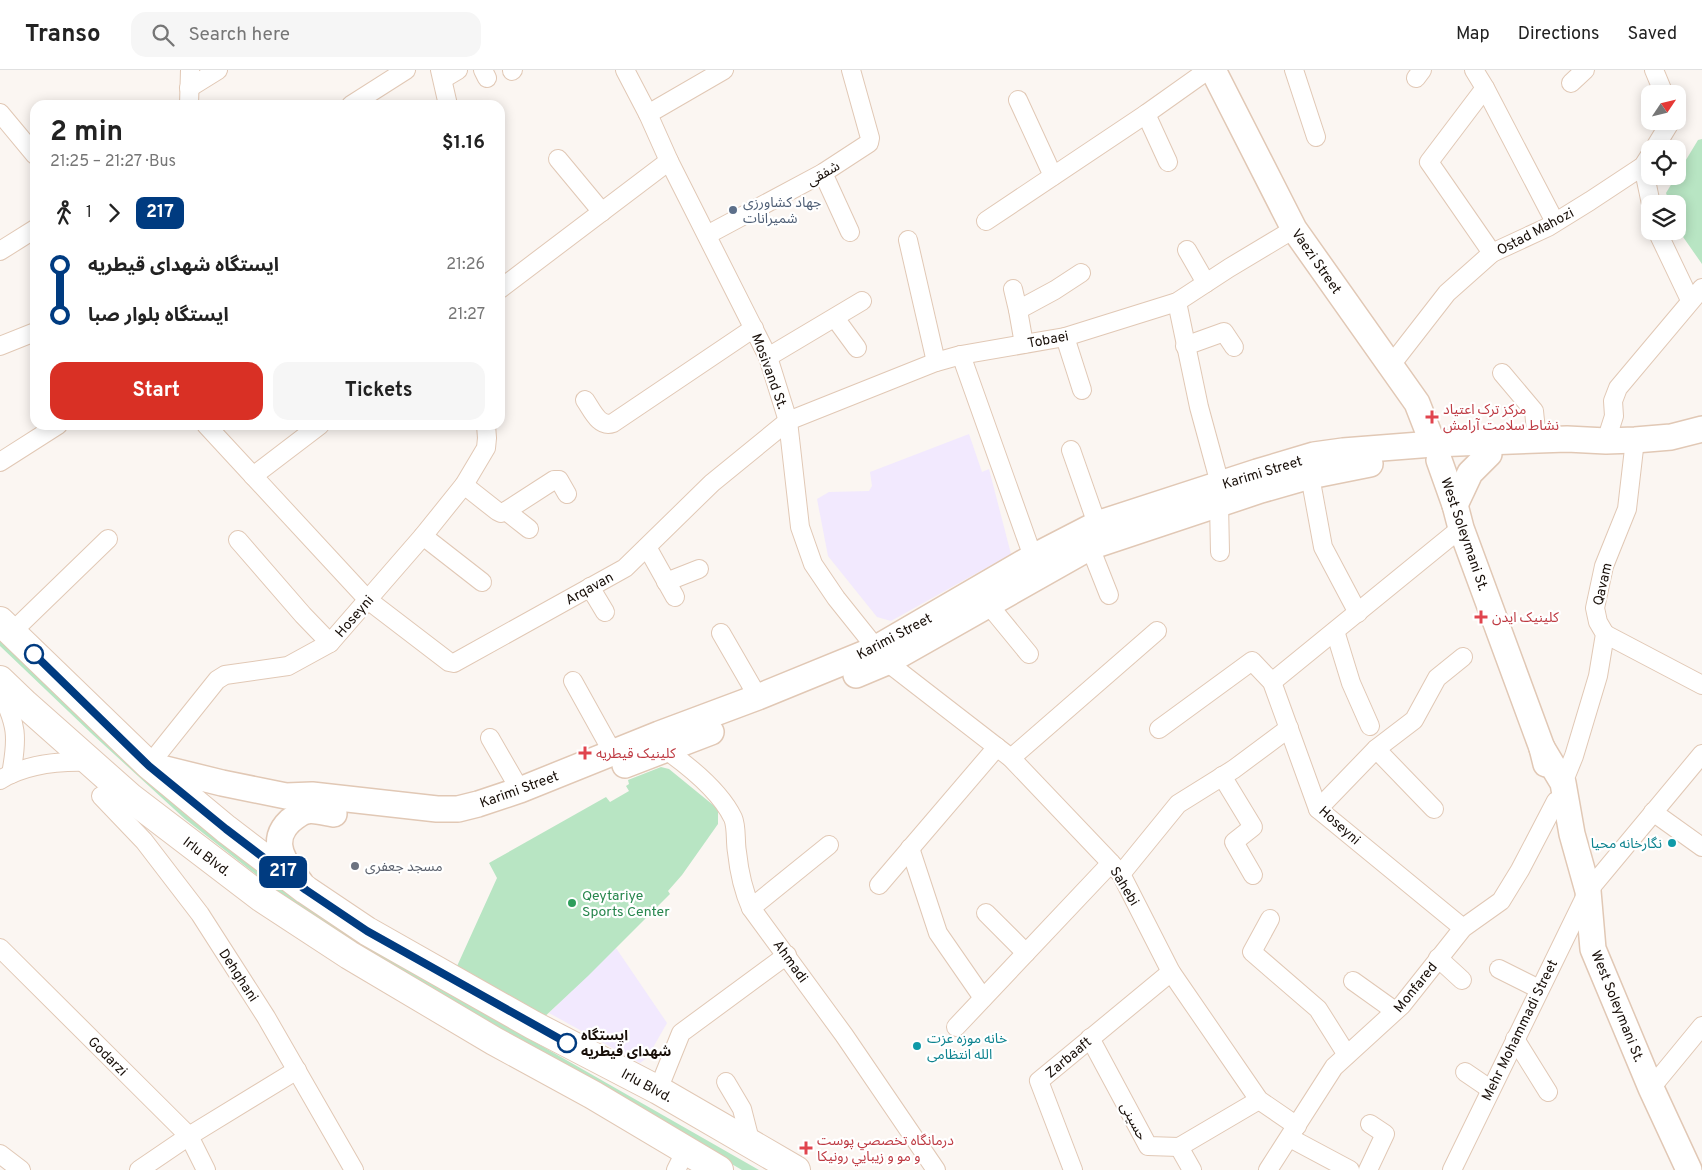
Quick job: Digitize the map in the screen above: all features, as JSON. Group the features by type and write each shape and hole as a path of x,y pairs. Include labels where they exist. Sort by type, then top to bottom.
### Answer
{"main road":[{"name":"Vaezi Street","path":"1213,70 1294,229 1417,403 1436,452"},
{"name":"Karimi Street","path":"1219,494 1436,452 1537,440 1635,440 1671,437 1702,430"},
{"name":"Karimi Street","path":"149,766 286,796 312,795 437,809 458,809 520,790 613,752 758,697 881,655 1034,557 1093,535 1219,494 1314,456 1370,448 1489,454 1568,450 1606,441"},
{"name":"West Soleymani St.","path":"1436,452 1461,528 1559,792 1588,891 1593,949 1651,1088 1689,1170"},
{"path":"1455,505 1470,473 1489,454"},
{"name":"Karimi Street","path":"306,890 283,859 280,849 281,835 286,825 296,816 308,810 436,824 466,824 503,813 666,750 881,655 988,604 1093,535"},
{"name":"Irlu Blvd.","path":"6,627 149,766 226,829 306,890 367,931 533,1025 658,1090 793,1169"},
{"name":"Irlu Blvd.","path":"0,680 131,798 262,898 349,955 494,1041 593,1095 681,1160 719,1170"}],"street":[{"path":"189,96 190,70"},
{"path":"189,96 218,70"},
{"path":"359,100 406,70"},
{"path":"447,100 441,75 458,70"},
{"name":"Mosivand St.","path":"625,70 768,357 788,421 800,526 813,564 836,598 881,655"},
{"name":"شفقی","path":"707,234 823,173 869,143 870,138 851,70"},
{"path":"986,221 1146,114 1208,70"},
{"path":"1294,70 1316,137"},
{"path":"1474,70 1486,88 1555,222"},
{"path":"1571,83 1585,70"},
{"path":"1654,70 1660,85"},
{"path":"648,114 714,72"},
{"path":"1486,88 1429,162 1492,253"},
{"path":"1018,100 1053,176"},
{"path":"0,113 30,149"},
{"path":"1146,114 1168,162"},
{"path":"558,159 602,212"},
{"path":"505,285 669,161"},
{"name":"Ostad Mahozi","path":"1391,365 1447,293 1492,253 1555,222 1641,164"},
{"path":"823,173 850,232"},
{"name":"Tobaei","path":"788,421 936,362 961,355 1065,337 1177,302 1294,229"},
{"path":"0,251 30,232"},
{"path":"908,240 936,362"},
{"path":"1606,441 1614,416 1613,401 1618,388 1696,294 1663,240"},
{"path":"1187,250 1206,283"},
{"path":"1018,310 1081,273"},
{"path":"1013,289 1024,344"},
{"path":"768,357 862,301"},
{"path":"1177,302 1185,346 1219,494 1220,552"},
{"path":"835,318 857,348"},
{"path":"585,400 602,424 607,426 613,424 754,328"},
{"path":"1185,346 1224,332 1234,347"},
{"path":"1065,337 1082,390"},
{"path":"0,346 30,338"},
{"path":"961,355 1034,557"},
{"path":"1502,373 1534,411 1537,440"},
{"name":"Arqavan","path":"368,600 449,662 454,663 625,568 712,483 788,421"},
{"path":"0,462 50,430"},
{"path":"211,430 368,600"},
{"path":"253,476 313,430"},
{"name":"Hoseyni","path":"149,766 217,680 225,675 288,666 330,643 423,536 464,485 486,448 486,430"},
{"name":"Qavam","path":"1605,634 1598,622 1595,608 1604,566 1627,509 1635,440"},
{"path":"1071,450 1109,594"},
{"path":"1310,476 1324,548 1358,613"},
{"path":"464,485 501,513 506,512 554,480 559,480 567,494"},
{"path":"506,512 529,529"},
{"path":"1159,729 1252,661 1272,682 1461,528"},
{"path":"423,536 482,582"},
{"path":"6,627 108,539"},
{"path":"238,540 330,643"},
{"path":"647,547 671,589 699,569"},
{"path":"590,587 605,612"},
{"path":"988,604 1029,654"},
{"path":"1335,631 1352,682 1370,726"},
{"path":"1011,758 1156,632"},
{"path":"720,633 758,697"},
{"path":"1559,792 1574,756 1598,676 1605,634 1702,685"},
{"name":"Sahebi","path":"881,655 1011,758 1116,869 1171,972 1259,1100 1294,1132 1350,1170"},
{"path":"1318,809 1376,749 1414,720 1437,678 1463,657"},
{"path":"573,681 613,752"},
{"name":"Hoseyni","path":"1272,682 1318,809 1462,928"},
{"path":"0,691 15,729 15,749 5,777"},
{"path":"956,1027 1026,954 1116,869 1178,804 1222,776 1289,728"},
{"path":"490,738 520,790"},
{"path":"879,885 997,747"},
{"path":"1376,749 1434,809"},
{"name":"Ahmadi","path":"666,750 693,769 716,793 734,819 737,854 745,895 751,908 844,1035 936,1170"},
{"name":"Mehr Mohammadi Street","path":"1460,1166 1490,1089 1588,891 1702,754"},
{"path":"5,777 57,763 89,762"},
{"path":"1222,776 1253,827 1234,842 1253,874"},
{"name":"Monfared","path":"1268,1170 1330,1073 1396,1011 1462,928 1502,901 1559,792"},
{"name":"Dehghani","path":"102,796 144,841 200,914 266,1017 354,1170"},
{"path":"1654,812 1702,847"},
{"path":"751,908 829,845"},
{"path":"910,848 938,933 983,998"},
{"path":"986,913 1026,954"},
{"path":"1270,919 1252,952 1318,1009 1347,1055"},
{"name":"Godarzi","path":"0,948 189,1136 206,1170"},
{"path":"658,1090 681,1033 787,956"},
{"path":"1438,958 1462,980"},
{"path":"1499,969 1539,989"},
{"name":"Zarbaaft","path":"1073,1170 1039,1081 1171,972"},
{"path":"1353,982 1396,1011"},
{"path":"1651,1088 1702,1026"},
{"name":"حسینی","path":"1090,1038 1148,1146 1179,1148"},
{"path":"1515,1039 1548,1092"},
{"path":"139,1170 189,1136 297,1070"},
{"path":"1465,1072 1490,1089"},
{"path":"726,1082 742,1109 751,1144"},
{"path":"1192,1170 1179,1148 1259,1100"},
{"path":"1368,1170 1385,1134 1370,1124"},
{"path":"0,1154 21,1170"}],"shaded area":[{"path":"969,434 982,472 989,469 1011,554 891,621 877,617 828,556 817,499 829,492 869,491 872,486 870,472"},
{"path":"616,948 667,1023 647,1058 640,1063 549,1013"}],"green space":[{"path":"1702,139 1702,264 1685,240 1686,195 1667,195 1666,193 1671,185 1686,185 1686,160 1698,140"},
{"path":"0,629 73,702 491,1017 759,1170 742,1170 370,954 290,901 185,819 91,733 0,646"},
{"name":"Qeytariye Sports Center","path":"661,767 669,769 718,809 718,824 682,875 668,891 670,894 588,976 540,1021 453,975 497,878 489,863 606,797 610,802 629,791 626,786 629,784 628,780"}],"bus line":[{"name":"217","path":"34,654 149,766 226,829 306,890 367,931 567,1043"}],"place":[{"name":"جهاد کشاورزی شمیرانات","path":"733,210"},
{"name":"مرکز ترک اعتیاد نشاط سلامت آرامش","path":"1432,417"},
{"name":"کلینیک ایدن","path":"1481,617"},
{"name":"کلینیک قیطریه","path":"585,753"},
{"name":"نگارخانه محیا","path":"1672,843"},
{"name":"مسجد جعفری","path":"355,866"},
{"name":"Qeytariye Sports Center","path":"572,903"},
{"name":"ایستگاه شهدای قیطریه","path":"567,1043"},
{"name":"خانه موزه عزت الله انتظامی","path":"917,1046"},
{"name":"درمانگاه تخصصي پوست و مو و زيبايي رونيكا","path":"806,1148"}]}
